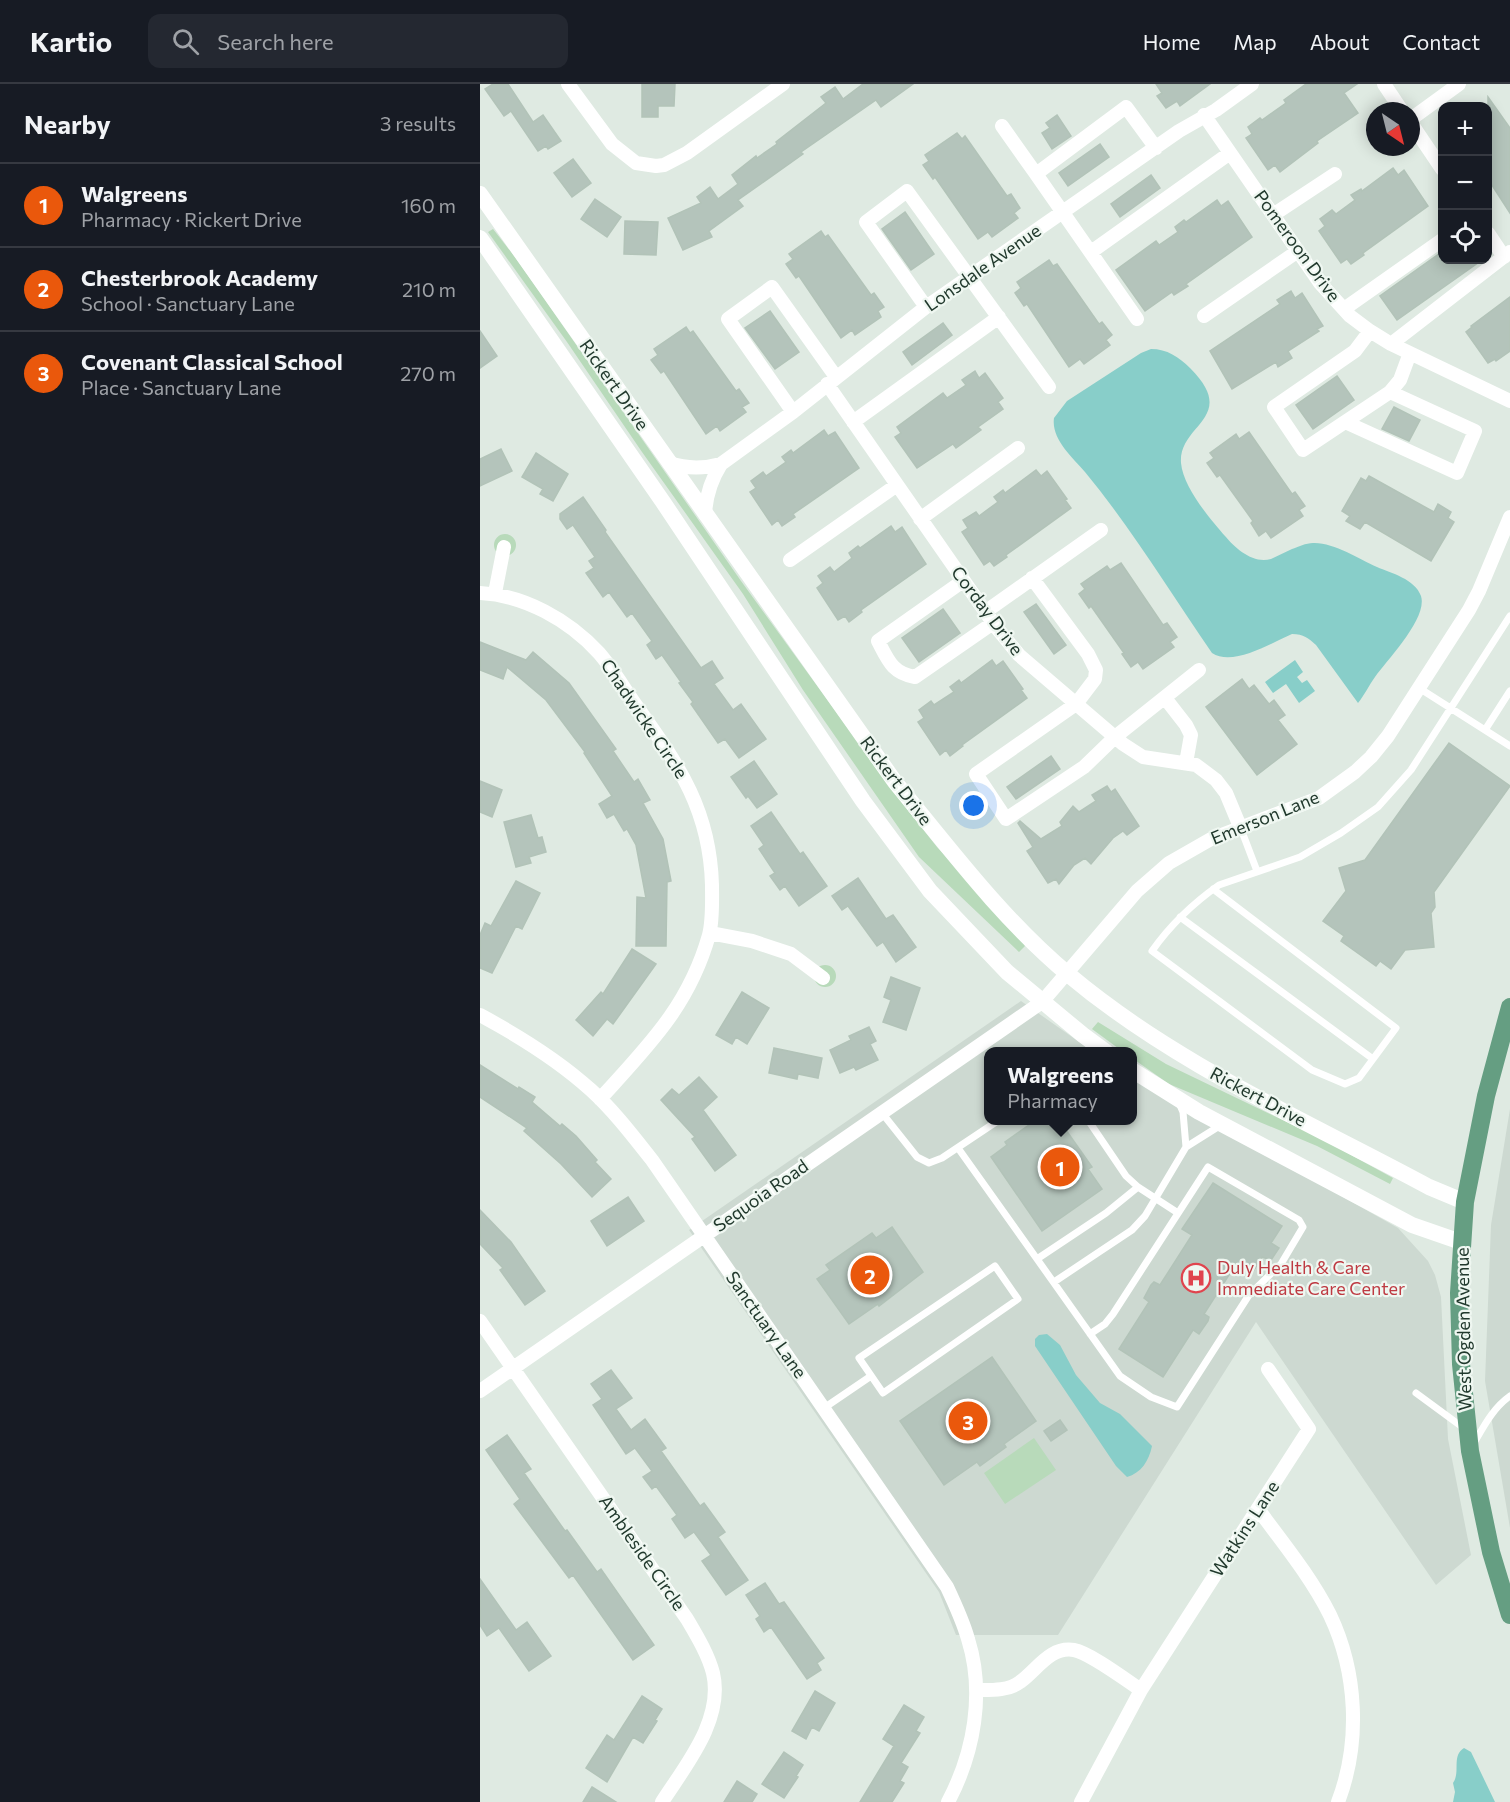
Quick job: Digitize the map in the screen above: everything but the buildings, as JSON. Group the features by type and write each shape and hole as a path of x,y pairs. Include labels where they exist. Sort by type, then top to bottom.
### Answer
{"main road":[{"name":"West Ogden Avenue","path":"1510,1007 1486,1095 1465,1202 1459,1293 1461,1364 1470,1451 1491,1552 1510,1615"}],"street":[{"path":"568,84 612,144 636,163 656,166 664,165 687,153 783,84"},
{"name":"Lonsdale Avenue","path":"669,463 694,468 707,468 721,464 793,412 926,307 1252,84"},
{"path":"1384,84 1396,102"},
{"path":"1420,114 1459,84"},
{"path":"1036,174 1126,107 1156,148"},
{"name":"Pomeroon Drive","path":"1204,115 1320,283 1344,309 1370,331 1391,344 1510,401"},
{"path":"1002,126 1137,320"},
{"path":"1420,134 1438,162"},
{"path":"1090,252 1230,153"},
{"path":"1273,215 1335,174"},
{"path":"926,307 866,222 907,191 1049,387"},
{"name":"Rickert Drive","path":"480,194 895,782 936,835 1000,907 1067,973 1130,1021 1217,1076 1429,1187 1465,1202"},
{"path":"1391,344 1507,254 1492,237"},
{"name":"Rickert Drive","path":"480,238 663,502 863,801 930,891 1007,972 1100,1047"},
{"path":"1344,309 1438,243"},
{"path":"1204,316 1298,251"},
{"name":"Corday Drive","path":"793,412 728,319 772,287 831,381 853,422 963,581 1019,655 1115,737 1143,757 1196,765 1216,780 1226,793 1241,829"},
{"path":"853,422 999,317"},
{"path":"1370,331 1355,351 1274,407 1303,450 1390,392 1400,380 1410,353"},
{"path":"1345,422 1457,473 1475,430 1390,392"},
{"path":"920,519 1018,448"},
{"name":"Lonsdale Avenue","path":"705,514 708,493 721,464"},
{"path":"790,560 897,485"},
{"name":"Emerson Lane","path":"1042,1002 1149,879 1169,863 1194,847 1319,798 1355,772 1388,736 1474,600 1510,517"},
{"path":"963,581 878,641 889,663 903,675 915,677 989,617 1032,578 1101,530"},
{"path":"495,594 504,547"},
{"path":"1032,578 1088,654 1096,670 1095,679 1076,704 976,774 1006,819 1084,767 1115,737 1199,670"},
{"name":"Chadwicke Circle","path":"480,593 495,594 542,610 585,639 600,655 682,773 703,819 711,866 712,895 710,933 696,972 671,1018 600,1099"},
{"path":"1165,698 1191,735 1186,763"},
{"path":"710,933 752,941 791,954 823,978"},
{"name":"Sequoia Road","path":"480,1391 1042,1002"},
{"name":"Sanctuary Lane","path":"480,1016 546,1055 600,1099 632,1134 947,1587 968,1638 974,1662 976,1690 972,1734 966,1760 948,1802"},
{"path":"1137,1073 1179,1101 1412,1225 1461,1242"},
{"name":"Ambleside Circle","path":"480,1321 687,1619 702,1644 713,1673 715,1691 708,1722 701,1739 662,1802"},
{"name":"Watkins Lane","path":"1081,1802 1141,1690 1309,1429 1268,1369"},
{"path":"1258,1509 1317,1592 1329,1613 1342,1646 1352,1699 1353,1731 1349,1764 1338,1802"},
{"path":"976,1690 1008,1688 1020,1682 1051,1654 1062,1650 1074,1650 1085,1654 1141,1690"}],"lane":[{"path":"1213,890 1396,1028 1359,1078 1345,1084 1312,1070 1152,951 1168,928 1193,904 1219,885 1300,857 1341,833 1378,807 1411,770 1510,616"},
{"path":"1419,688 1510,746"},
{"path":"1485,730 1510,691"},
{"path":"1241,829 1257,871"},
{"path":"1180,917 1373,1059"},
{"path":"1179,1101 1183,1112 1186,1146"},
{"path":"882,1113 917,1157 929,1163 942,1158 992,1125"},
{"path":"1054,1282 1132,1230 1145,1216 1186,1146 1222,1124"},
{"path":"1092,1125 1126,1176 1155,1200 1178,1213"},
{"path":"958,1148 1054,1282 1090,1334 1120,1376 1151,1397 1177,1407 1249,1295 1281,1264 1303,1227 1299,1220 1208,1167 1113,1314 1105,1324 1090,1334"},
{"path":"1037,1259 1106,1213 1138,1187"},
{"path":"995,1266 1018,1299 884,1393 870,1376 860,1358 995,1266"},
{"path":"824,1408 870,1376"},
{"path":"1416,1393 1467,1430"},
{"path":"1470,1451 1498,1406 1510,1396"}],"shaded area":[{"path":"1021,1001 1086,1047 984,1047 984,1125 1137,1125 1137,1081 1398,1228 1428,1261 1435,1275 1441,1297 1448,1439 1471,1555 1436,1585 1256,1322 1058,1635 956,1635 939,1592 689,1230"},
{"path":"1510,1109 1510,1528 1485,1381 1491,1225"}],"green space":[{"path":"493,229 515,257 741,581 903,804 937,847 1021,938 1025,946 1019,952 919,857 803,690 743,594 488,232"},
{"path":"501,534 509,534 516,541 516,549 509,556 501,556 494,549 494,541"},
{"path":"825,965 833,968 836,976 833,984 825,987 817,984 814,976 817,968"},
{"path":"1098,1022 1166,1064 1320,1138 1393,1178 1390,1184 1317,1146 1169,1084 1137,1062 1137,1047 1117,1047 1092,1029"},
{"path":"1034,1438 1056,1470 1005,1504 984,1473"}],"water":[{"path":"1151,349 1162,350 1177,357 1204,385 1209,398 1208,410 1188,439 1181,463 1187,482 1198,502 1234,546 1251,557 1264,560 1308,544 1321,543 1402,577 1418,590 1422,605 1413,627 1358,703 1316,645 1303,636 1292,634 1241,656 1221,657 1212,653 1119,516 1059,440 1054,418 1067,401 1141,353"},
{"path":"1295,660 1303,672 1297,677 1302,683 1307,680 1315,691 1299,703 1286,684 1273,693 1265,682"},
{"path":"1047,1334 1060,1345 1076,1375 1100,1403 1120,1414 1152,1446 1149,1457 1136,1473 1127,1477 1116,1466 1035,1346 1035,1339 1039,1335"},
{"path":"1464,1748 1471,1752 1495,1802 1453,1802 1455,1792 1453,1783 1458,1755"}],"place":[{"name":"Walgreens","path":"1060,1167"},
{"name":"Chesterbrook Academy","path":"870,1275"},
{"name":"Duly Health & Care Immediate Care Center","path":"1196,1278"},
{"name":"Covenant Classical School","path":"968,1421"}]}
